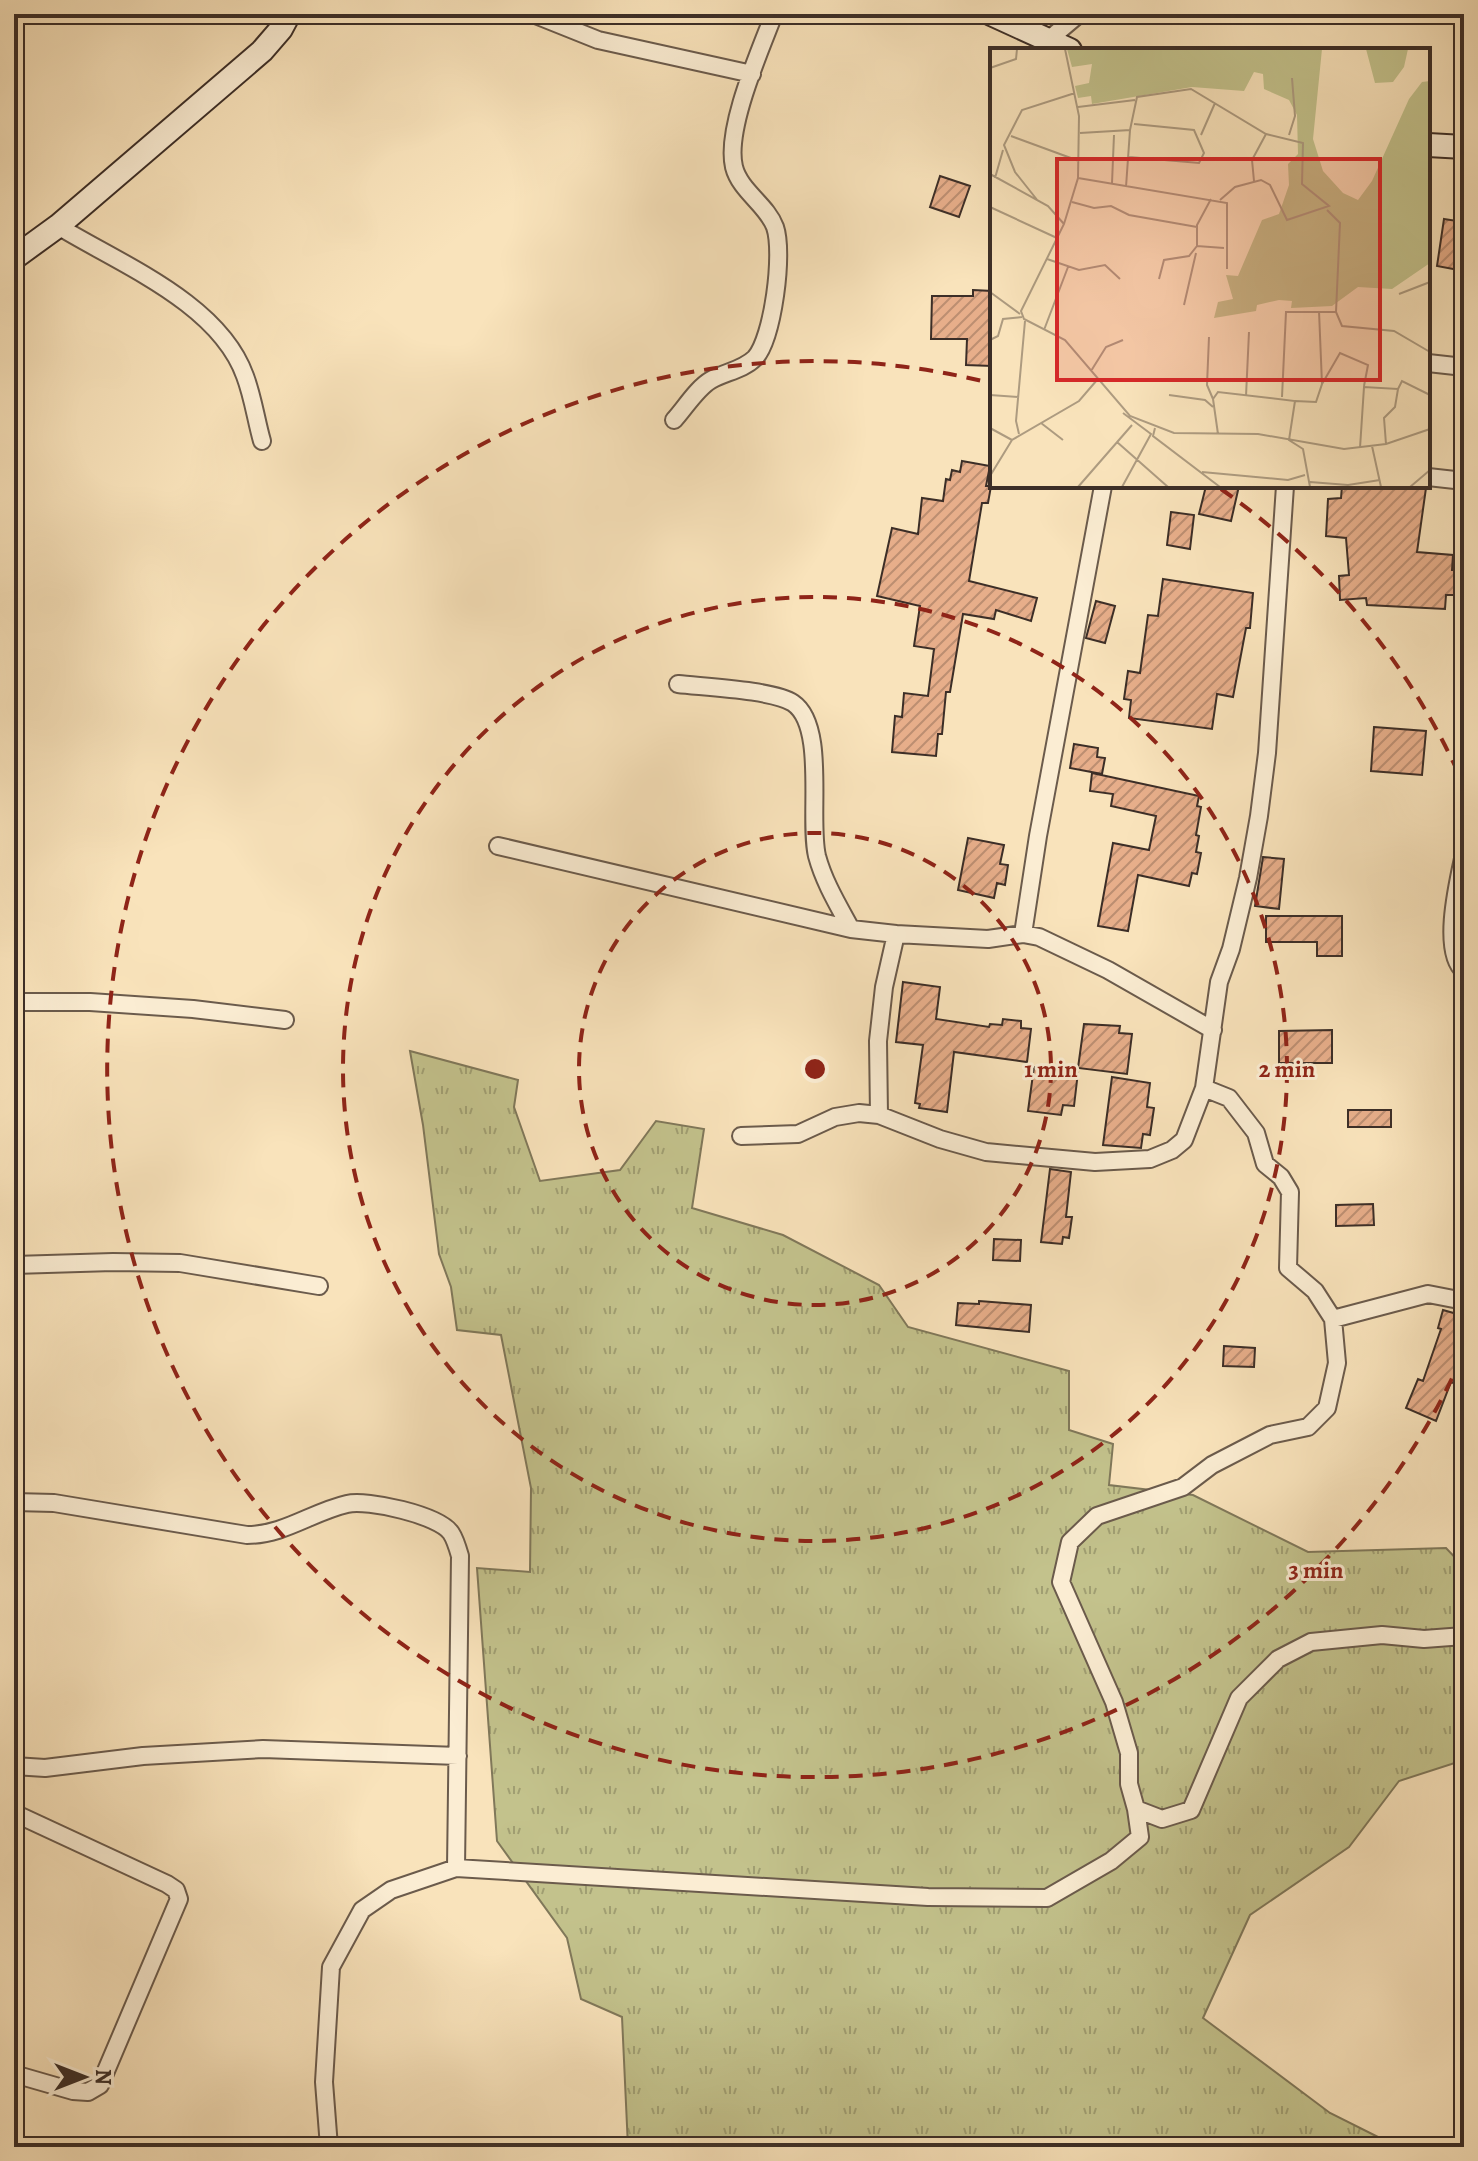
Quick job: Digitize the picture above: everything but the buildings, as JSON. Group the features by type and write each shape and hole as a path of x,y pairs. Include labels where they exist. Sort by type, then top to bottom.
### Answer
{"street":[{"path":"14,258 58,226 262,51 289,14"},
{"path":"533,14 598,40 752,74"},
{"path":"674,420 708,381 743,367 756,357 771,317 777,265 774,225 743,185 734,167 734,147 739,112 774,14"},
{"path":"991,14 1065,48"},
{"path":"1047,41 1079,14"},
{"path":"1430,145 1464,147"},
{"path":"58,226 193,307 216,328 245,375 262,441"},
{"path":"1430,363 1464,367"},
{"path":"1430,477 1464,481"},
{"path":"1023,934 1038,836 1103,488"},
{"path":"741,1136 798,1134 835,1117 859,1113 879,1115 940,1139 986,1152 1095,1162 1150,1159 1172,1150 1184,1140 1204,1088 1219,982 1231,949 1248,878 1261,800 1285,488"},
{"path":"678,684 791,701 804,715 811,738 816,854 827,885 851,929"},
{"path":"498,846 851,929 988,939 1023,934 1039,937 1108,970 1213,1030"},
{"path":"1464,854 1453,922 1453,952 1456,964 1464,971"},
{"path":"879,1115 878,1041 884,987 896,934"},
{"path":"14,1002 90,1002 193,1009 285,1020"},
{"path":"329,2147 324,2082 331,1967 362,1910 391,1890 456,1868 928,1897 1047,1898 1111,1861 1140,1837 1129,1784 1129,1753 1114,1702 1061,1582 1070,1542 1097,1516 1183,1487 1212,1465 1270,1435 1308,1427 1327,1408 1337,1363 1333,1319 1315,1291 1288,1268 1290,1192 1281,1177 1265,1164 1256,1133 1229,1098 1204,1088"},
{"path":"14,1265 180,1263 319,1286"},
{"path":"1333,1319 1428,1294 1464,1301"},
{"path":"14,1502 54,1503 247,1535 266,1535 349,1503 370,1504 426,1516 451,1531 460,1556 456,1868"},
{"path":"1136,1809 1162,1819 1191,1810 1239,1698 1278,1659 1311,1642 1382,1635 1424,1639 1464,1636"},
{"path":"14,1766 45,1768 143,1756 263,1749 458,1756"},
{"path":"14,1813 167,1884 176,1890 179,1899 100,2085 88,2092 73,2091 14,2074"}],"green space":[{"path":"410,1051 518,1080 514,1107 540,1181 620,1170 656,1121 704,1129 692,1208 783,1235 879,1285 908,1327 1069,1371 1069,1430 1113,1444 1109,1485 1193,1495 1308,1552 1446,1548 1464,1567 1464,1760 1399,1781 1349,1847 1250,1915 1203,2018 1330,2113 1398,2147 628,2147 622,2017 581,1999 567,1938 497,1841 477,1568 530,1572 531,1488 501,1335 457,1330 451,1287 439,1254 423,1125"}]}
